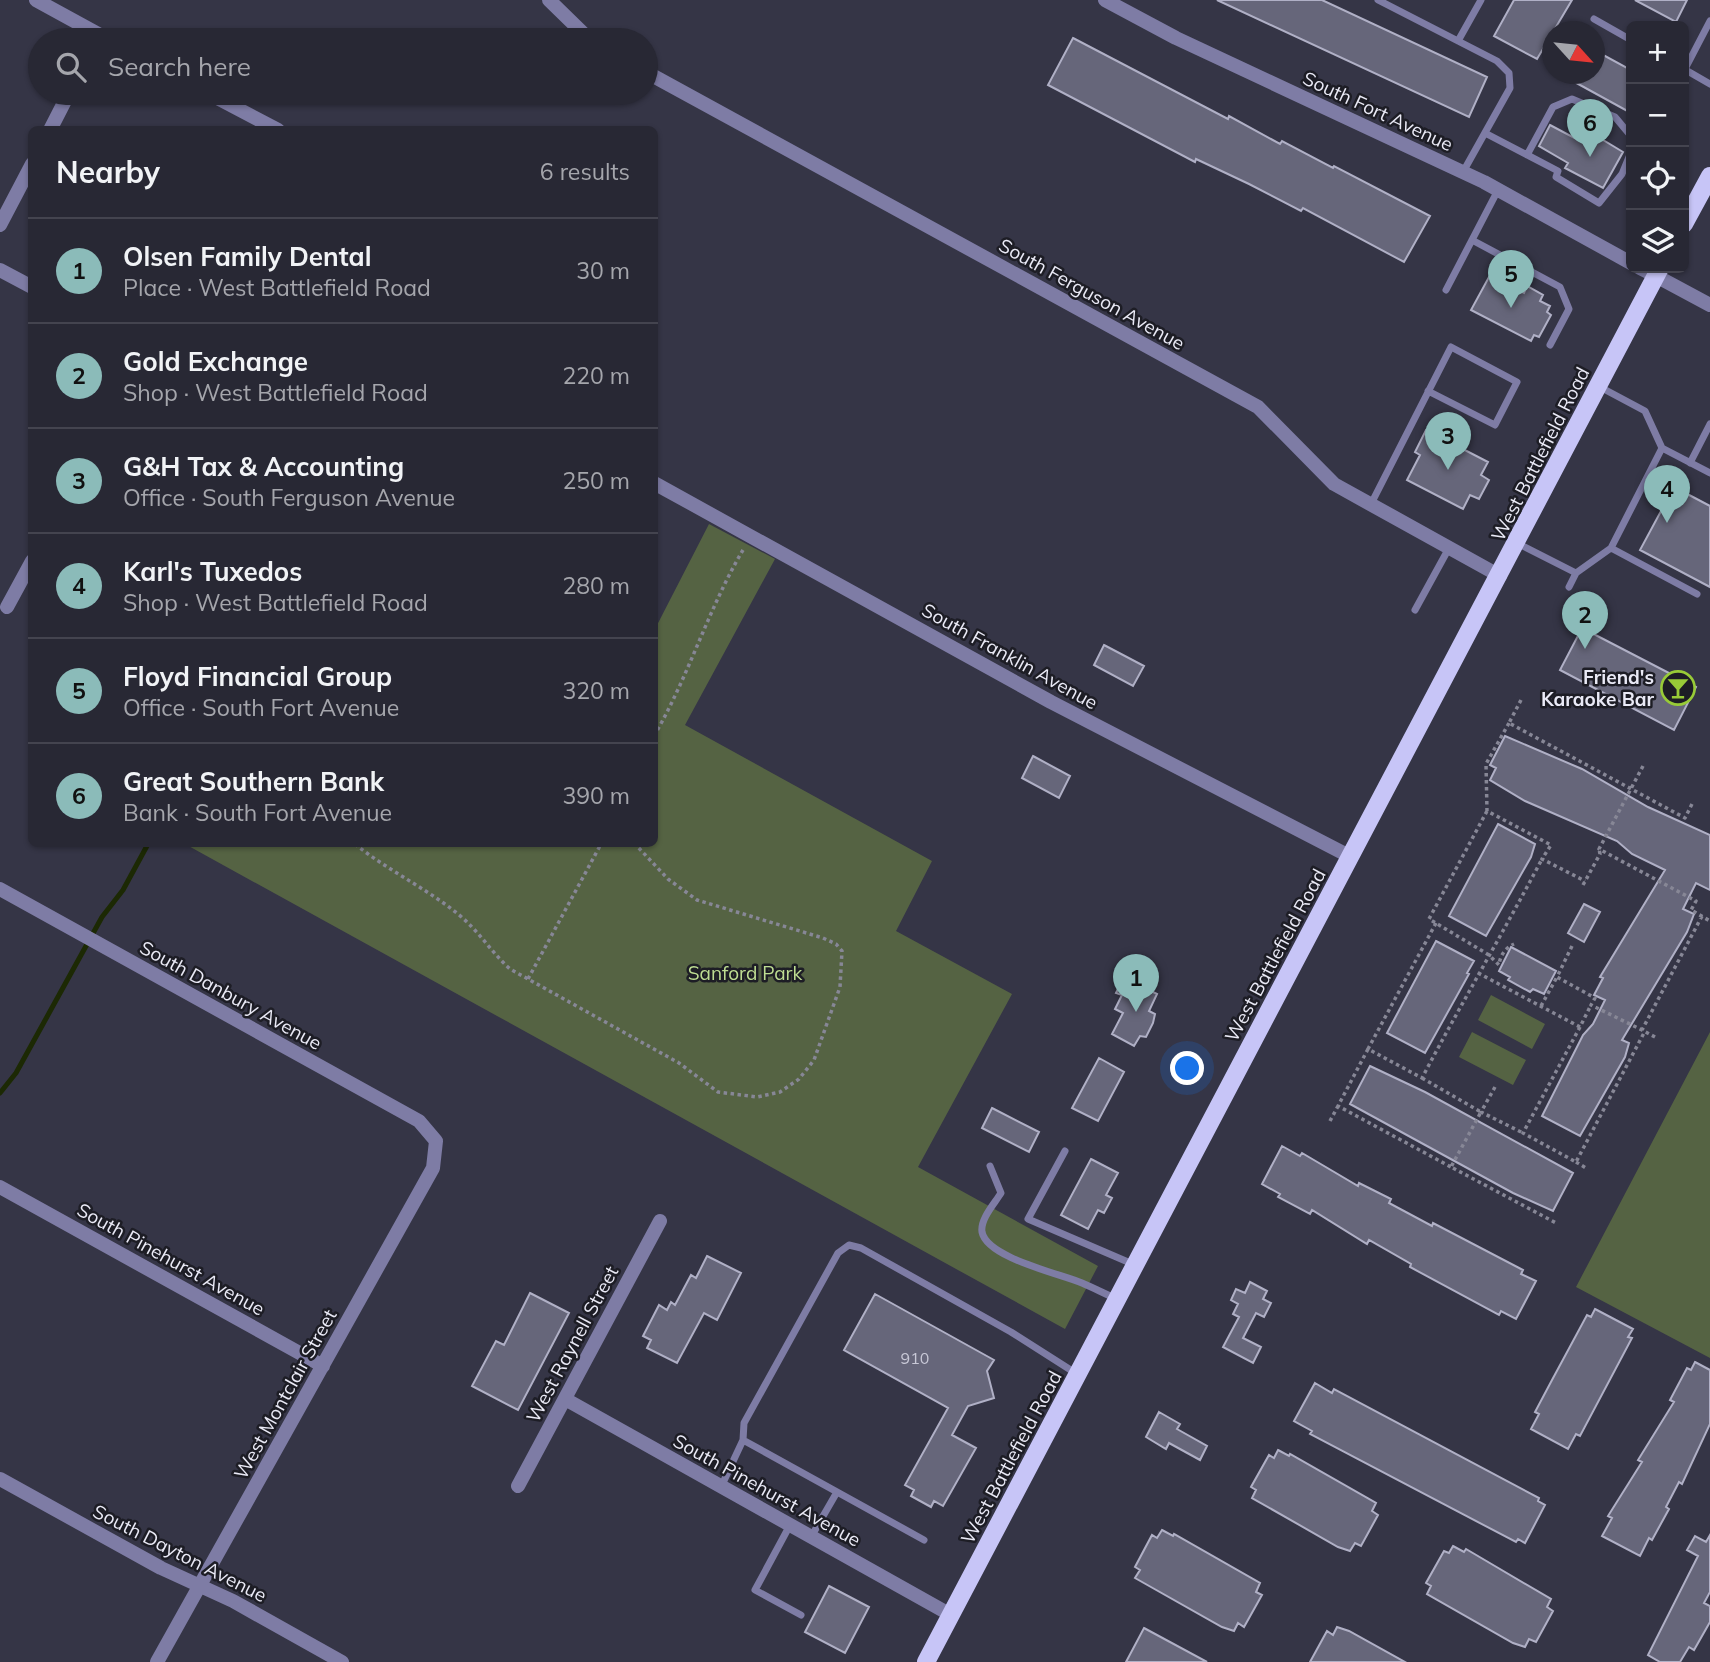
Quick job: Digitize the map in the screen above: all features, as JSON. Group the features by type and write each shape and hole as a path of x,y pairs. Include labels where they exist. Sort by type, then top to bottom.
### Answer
{"main road":[{"path":"1689,216 1710,176"},
{"name":"West Battlefield Road","path":"926,1662 1599,387 1651,273"}],"street":[{"path":"36,0 84,28"},
{"path":"549,0 578,28"},
{"name":"South Fort Avenue","path":"1105,0 1176,38 1498,190 1626,260"},
{"name":"South Ferguson Avenue","path":"658,79 1258,407 1334,484 1500,576"},
{"path":"52,126 63,105"},
{"path":"231,105 270,126"},
{"path":"0,225 28,172"},
{"path":"0,270 28,285"},
{"path":"1655,273 1710,305"},
{"name":"South Franklin Avenue","path":"658,485 1051,702 1351,857"},
{"path":"7,607 28,568"},
{"name":"South Danbury Avenue","path":"0,888 419,1121 436,1141"},
{"name":"West Montclair Street","path":"157,1662 433,1168 436,1141"},
{"name":"South Pinehurst Avenue","path":"0,1187 323,1366"},
{"name":"West Raynell Street","path":"518,1486 660,1221"},
{"name":"South Pinehurst Avenue","path":"565,1399 951,1615"},
{"name":"South Dayton Avenue","path":"0,1479 198,1586 233,1601 342,1662"}],"lane":[{"path":"1378,0 1497,61 1508,73 1511,81 1463,173"},
{"path":"1458,41 1479,1"},
{"path":"1594,19 1626,37"},
{"path":"1689,60 1710,21"},
{"path":"1689,72 1710,84"},
{"path":"1527,155 1553,107 1572,99 1615,117 1626,130"},
{"path":"1485,133 1558,171 1556,177 1599,203 1622,174 1626,164"},
{"path":"1446,290 1498,190"},
{"path":"1472,240 1560,287 1569,309 1550,345"},
{"path":"1371,505 1428,391 1451,347 1517,382 1495,425 1428,391"},
{"path":"1599,387 1645,411 1662,448 1710,473"},
{"path":"1690,463 1709,427"},
{"path":"1569,587 1576,573 1611,548 1662,448"},
{"path":"1517,544 1576,573"},
{"path":"1415,610 1449,548"},
{"path":"1611,548 1697,594"},
{"path":"1065,1151 1028,1219 1135,1265"},
{"path":"990,1166 1001,1193 983,1223 983,1236 1021,1262 1081,1282 1117,1300"},
{"path":"721,1486 743,1440 744,1423 838,1253 849,1245 861,1248 968,1308 1078,1375"},
{"path":"743,1440 924,1540"},
{"path":"811,1536 837,1492"},
{"path":"790,1525 755,1590 801,1615"}],"path":[{"path":"658,728 729,574 752,536"},
{"path":"1514,944 1507,947 1499,965 1489,955 1429,919 1487,811 1486,764 1521,700"},
{"path":"1509,723 1685,818 1692,804"},
{"path":"1542,859 1584,883 1643,766"},
{"path":"1422,1078 1550,845 1487,811"},
{"path":"359,847 456,912 479,932 496,956 528,979 679,1063 718,1093 743,1097 768,1096 799,1079 814,1060 828,1027 840,987 842,951 836,944 823,938 697,900 668,879 638,847"},
{"path":"528,979 599,847"},
{"path":"1599,849 1696,901 1691,911 1710,921"},
{"path":"1576,1162 1702,916"},
{"path":"1330,1121 1436,923"},
{"path":"1541,1006 1572,946"},
{"path":"1478,973 1580,1027"},
{"path":"1523,1133 1595,998 1557,977"},
{"path":"1591,1005 1656,1037"},
{"path":"1368,1049 1586,1168"},
{"path":"1451,1167 1495,1087"},
{"path":"1338,1106 1558,1224"}],"green space":[{"name":"Sanford Park","path":"709,524 775,559 685,725 932,861 896,931 1012,994 918,1167 1098,1266 1065,1329 190,847 658,847 658,623"},
{"path":"1491,995 1545,1024 1532,1049 1478,1020"},
{"path":"1472,1032 1526,1060 1513,1085 1459,1057"},
{"path":"1710,1032 1710,1358 1576,1287"}],"building":[{"path":"1217,0 1322,0 1487,77 1469,117"},
{"path":"1514,0 1572,0 1560,21 1542,21 1542,51 1537,59 1494,36"},
{"path":"1635,0 1687,0 1674,21"},
{"path":"1073,38 1228,119 1229,116 1280,144 1282,141 1430,216 1404,262 1303,208 1301,211 1196,159 1195,162 1048,85"},
{"path":"1605,56 1626,67 1626,110 1578,84 1605,84"},
{"path":"1550,125 1580,141 1585,132 1593,134 1623,152 1603,188 1565,168 1568,163 1539,146"},
{"path":"1489,277 1524,293 1527,286 1543,295 1540,301 1550,306 1547,312 1551,315 1539,337 1534,335 1531,341 1471,310"},
{"path":"1426,430 1488,462 1481,475 1489,480 1479,499 1470,495 1463,509 1407,480 1420,455 1415,452"},
{"path":"1674,487 1710,506 1710,587 1640,550"},
{"path":"1582,628 1696,687 1674,730 1560,670"},
{"path":"1104,645 1144,666 1133,686 1094,665"},
{"path":"1505,736 1582,769 1648,807 1710,835 1710,890 1696,883 1683,909 1694,914 1687,932 1622,1040 1629,1043 1625,1057 1580,1136 1542,1116 1583,1035 1593,1024 1605,1000 1594,995 1603,978 1600,977 1665,870 1632,854 1617,841 1525,801 1490,780 1496,768 1490,765"},
{"path":"1033,756 1070,776 1059,798 1022,778"},
{"path":"1498,824 1535,844 1531,857 1486,936 1449,916"},
{"path":"1584,904 1600,912 1584,942 1568,933"},
{"path":"1436,941 1474,961 1425,1053 1387,1033"},
{"path":"1511,947 1556,971 1544,994 1533,989 1530,992 1508,980 1510,977 1499,971"},
{"path":"1124,977 1157,994 1149,1011 1155,1014 1153,1023 1146,1037 1140,1036 1134,1046 1112,1034 1123,1013 1115,1009 1122,995 1116,993"},
{"path":"1099,1058 1124,1072 1098,1121 1072,1108"},
{"path":"1370,1066 1425,1092 1573,1173 1553,1211 1513,1193 1350,1104"},
{"path":"992,1108 1039,1132 1029,1152 982,1128"},
{"path":"1282,1146 1300,1156 1302,1153 1358,1186 1359,1183 1391,1199 1389,1203 1432,1226 1433,1223 1523,1270 1521,1274 1536,1281 1516,1319 1501,1311 1499,1315 1410,1267 1411,1264 1369,1240 1367,1244 1312,1210 1310,1214 1278,1197 1280,1194 1262,1184"},
{"path":"1091,1159 1118,1173 1106,1195 1112,1198 1104,1213 1098,1210 1088,1229 1061,1215"},
{"path":"707,1256 741,1273 717,1320 704,1313 677,1363 647,1348 651,1340 643,1336 659,1305 667,1310 671,1302 675,1305 691,1275 696,1278"},
{"path":"1250,1282 1267,1291 1263,1299 1271,1303 1264,1317 1256,1313 1243,1338 1261,1347 1253,1363 1223,1347 1239,1317 1233,1314 1238,1304 1231,1300 1236,1289 1245,1293"},
{"path":"530,1293 569,1313 518,1410 472,1386 496,1341 504,1345"},
{"path":"875,1294 994,1360 987,1371 994,1398 968,1406 952,1435 976,1448 943,1506 934,1501 931,1507 911,1496 914,1490 905,1485 948,1408 844,1350"},
{"path":"1595,1309 1633,1329 1628,1337 1632,1338 1580,1436 1576,1434 1568,1449 1531,1429 1539,1414 1535,1412 1552,1380 1587,1315 1591,1317"},
{"path":"1695,1362 1710,1370 1710,1424 1682,1484 1679,1482 1666,1507 1669,1509 1640,1556 1602,1536 1612,1518 1608,1516 1642,1462 1638,1460 1674,1402 1670,1400 1687,1368 1691,1370"},
{"path":"1315,1383 1332,1393 1334,1389 1539,1498 1538,1501 1545,1505 1525,1543 1518,1539 1516,1542 1310,1434 1312,1431 1294,1421"},
{"path":"1159,1412 1180,1424 1177,1429 1207,1446 1200,1460 1169,1443 1166,1449 1146,1437"},
{"path":"1278,1450 1289,1456 1290,1454 1376,1503 1372,1511 1378,1515 1361,1546 1355,1543 1350,1551 1338,1547 1252,1498 1256,1490 1251,1487 1269,1455 1274,1458"},
{"path":"1162,1530 1173,1536 1174,1534 1260,1583 1256,1592 1262,1595 1244,1627 1238,1623 1234,1631 1222,1627 1135,1578 1140,1570 1135,1567 1152,1535 1157,1538"},
{"path":"1710,1535 1710,1592 1704,1603 1710,1606 1710,1622 1694,1650 1689,1647 1680,1662 1660,1662 1648,1655 1698,1556 1687,1550 1695,1536 1706,1542"},
{"path":"1453,1546 1464,1552 1466,1549 1551,1599 1547,1607 1553,1611 1536,1642 1529,1639 1525,1647 1513,1643 1427,1594 1431,1586 1426,1583 1444,1551 1449,1553"},
{"path":"829,1586 869,1607 845,1653 805,1632"},
{"path":"1337,1627 1405,1662 1310,1662 1327,1631 1333,1635"},
{"path":"1144,1628 1207,1662 1126,1662"}],"waterway":[{"path":"0,1093 16,1073 102,917 123,890 146,847"}],"place":[{"name":"Great Southern Bank","path":"1590,157"},
{"name":"Floyd Financial Group","path":"1511,308"},
{"name":"G&H Tax & Accounting","path":"1448,470"},
{"name":"Karl's Tuxedos","path":"1667,523"},
{"name":"Gold Exchange","path":"1585,649"},
{"name":"Friend's Karaoke Bar","path":"1678,688"},
{"name":"Olsen Family Dental","path":"1136,1012"}]}
